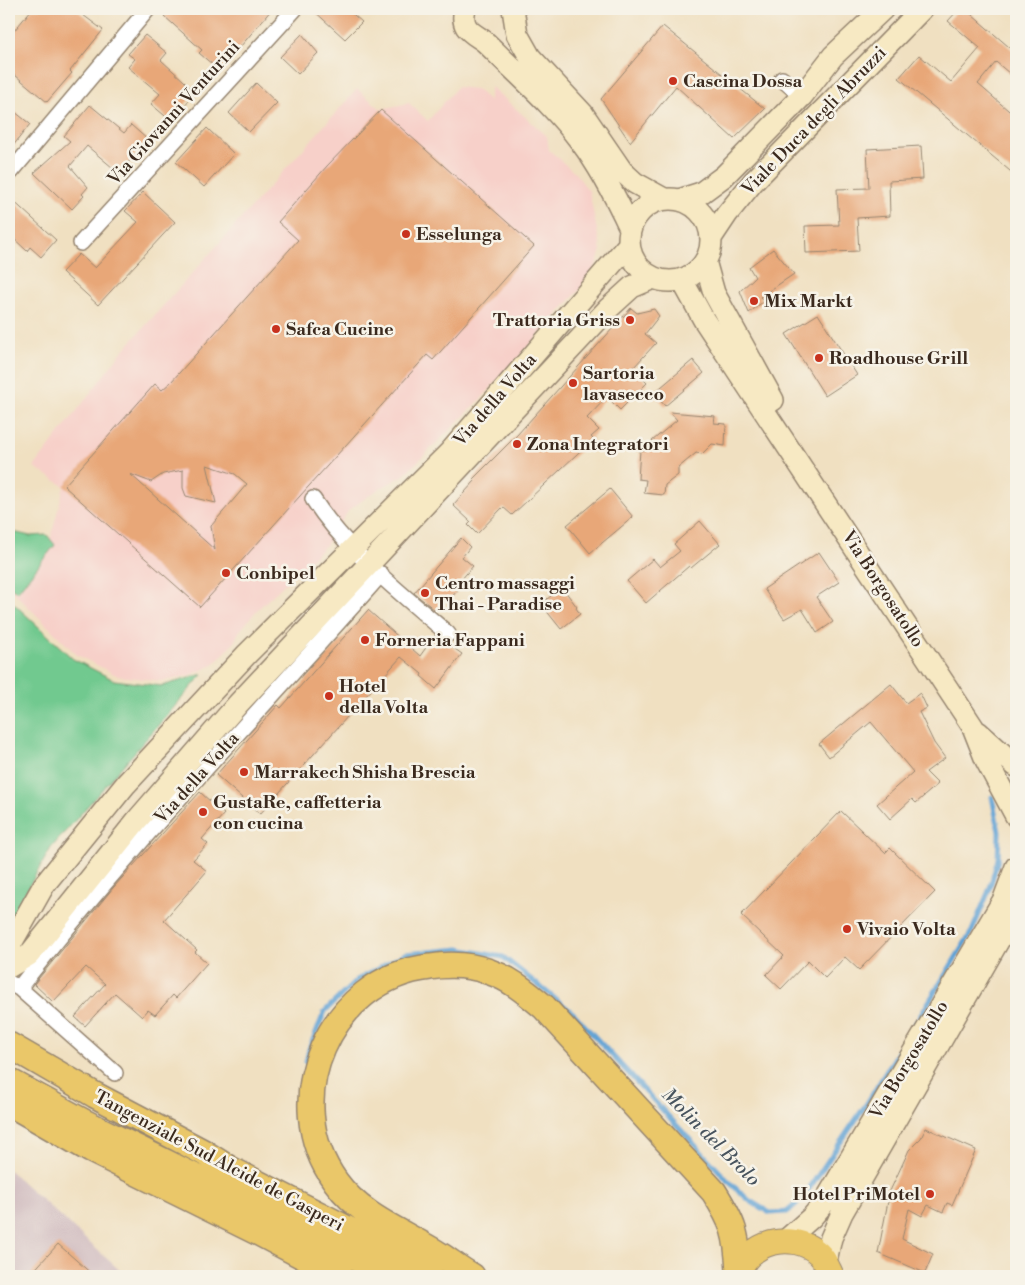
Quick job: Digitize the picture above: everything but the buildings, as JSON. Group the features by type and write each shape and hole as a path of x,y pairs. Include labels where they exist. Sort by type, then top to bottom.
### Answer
{"highway":[{"path":"466,1273 440,1255 372,1217 336,1183 320,1155 312,1130 310,1103 313,1075 320,1050 332,1028 346,1009 366,992 387,978 414,968 444,965 470,967 489,972 516,986 544,1007 714,1192 728,1216 737,1239 738,1274"},
{"name":"Tangenziale Sud Alcide de Gasperi","path":"9,1045 95,1096 203,1152 230,1169 365,1238 430,1276"},
{"name":"Tangenziale Sud Alcide de Gasperi","path":"9,1081 75,1118 307,1232 389,1276"},
{"path":"9,1102 91,1150 259,1233 340,1276"},
{"path":"203,1152 231,1155 438,1263 466,1273"}],"main road":[{"path":"465,9 464,20 467,29 473,36 483,40 491,41 506,35 513,15"},
{"name":"Viale Duca degli Abruzzi","path":"672,200 701,193 724,176 802,96 833,56 883,9"},
{"name":"Viale Duca degli Abruzzi","path":"711,238 727,214 753,182 922,9"},
{"path":"483,40 558,114 582,143 607,182 630,236 636,264 653,278 672,282 682,280 699,270 705,261 711,238 709,228 698,210 635,183 622,171 583,114 530,57 523,46 513,15"},
{"name":"Via della Volta","path":"9,947 44,885 126,784 247,654 449,454 630,236 634,219 647,206 672,200"},
{"name":"Via Borgosatollo","path":"705,261 714,293 774,403 792,452"},
{"name":"Via della Volta","path":"9,967 29,955 138,819 238,704 374,569 608,308 632,287 653,278"},
{"name":"Via Borgosatollo","path":"682,280 704,320 973,727 986,760 1016,816"},
{"name":"Via Borgosatollo","path":"973,727 1016,766"},
{"name":"Via Borgosatollo","path":"785,1241 812,1217 824,1203 1004,899 1016,867"},
{"name":"Via Borgosatollo","path":"829,1269 831,1238 842,1212 1008,924 1016,916"},
{"name":"Via Borgosatollo","path":"738,1274 746,1259 757,1249 770,1243 785,1241 808,1246 829,1269"}],"street":[{"path":"11,172 148,9"},
{"name":"Via Giovanni Venturini","path":"81,243 295,9"},
{"path":"782,80 802,96"},
{"path":"314,499 328,522 352,548 448,634"},
{"name":"Via della Volta","path":"115,1073 14,986 374,569"}],"shaded area":[{"path":"490,86 547,136 549,150 575,173 589,191 601,250 592,276 482,398 403,476 377,490 349,510 326,545 257,610 239,632 233,644 213,665 191,675 163,681 118,676 77,655 9,588 9,582 51,537 64,486 34,467 120,354 357,89 381,109 409,103 428,121 457,87 476,89 490,101"},
{"path":"9,1170 126,1276 9,1276"}],"green space":[{"path":"9,531 30,536 47,535 55,545 17,592 9,585"},
{"path":"9,599 73,659 114,680 162,686 203,674 51,848 9,921"}],"waterway":[{"name":"Molin del Brolo","path":"306,1062 309,1049 325,1011 357,980 405,954 459,949 503,957 573,1013 730,1183 750,1201 770,1213 787,1212 802,1199 867,1103 972,931 990,888 998,859 999,832 992,797"}],"place":[{"name":"Cascina Dossa","path":"673,81"},
{"name":"Esselunga","path":"406,234"},
{"name":"Mix Markt","path":"754,301"},
{"name":"Trattoria Griss","path":"630,320"},
{"name":"Safca Cucine","path":"276,329"},
{"name":"Roadhouse Grill","path":"819,358"},
{"name":"Sartoria lavasecco","path":"573,383"},
{"name":"Zona Integratori","path":"517,444"},
{"name":"Conbipel","path":"226,573"},
{"name":"Centro massaggi Thai - Paradise","path":"425,593"},
{"name":"Forneria Fappani","path":"365,640"},
{"name":"Hotel della Volta","path":"329,696"},
{"name":"Marrakech Shisha Brescia","path":"244,772"},
{"name":"GustaRe, caffetteria con cucina","path":"203,812"},
{"name":"Vivaio Volta","path":"847,929"},
{"name":"Hotel PriMotel","path":"930,1194"}]}
